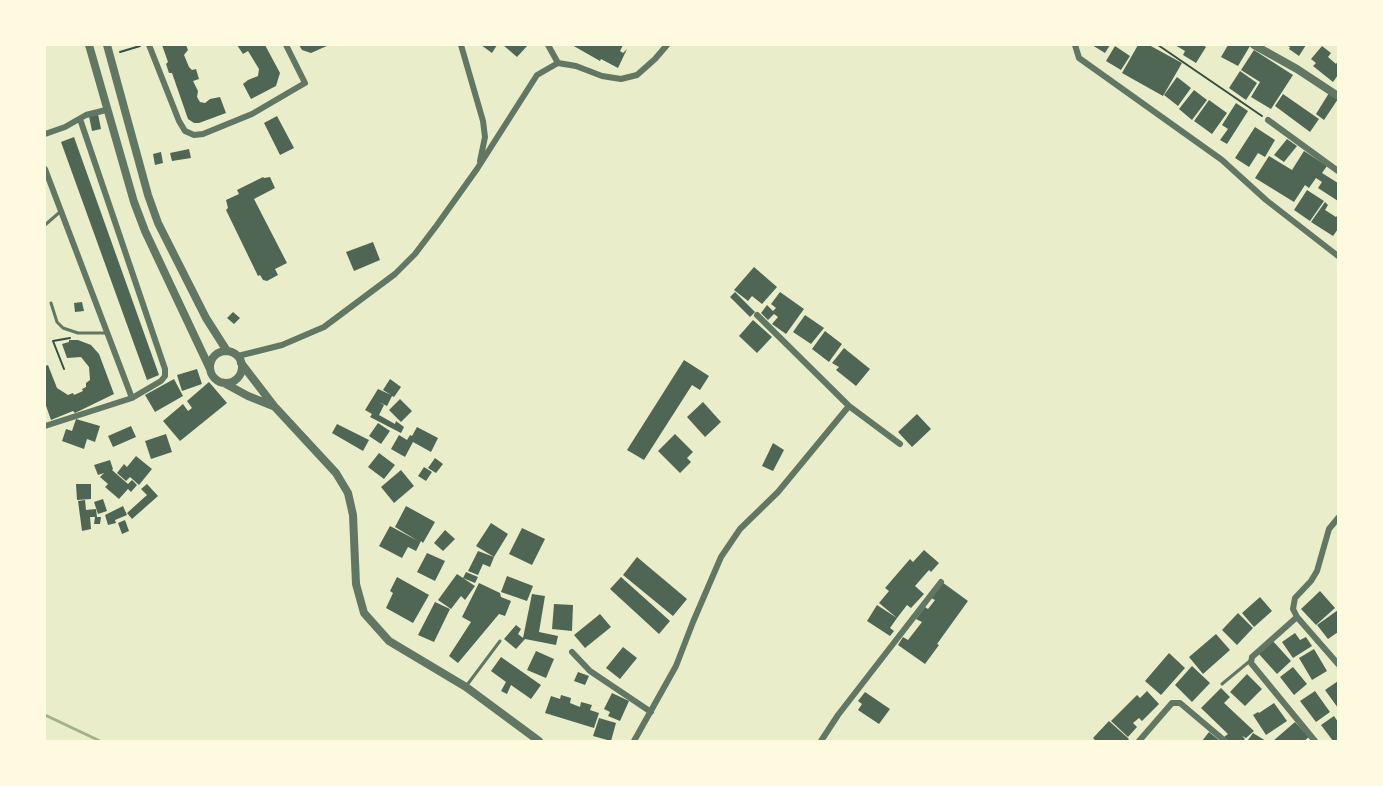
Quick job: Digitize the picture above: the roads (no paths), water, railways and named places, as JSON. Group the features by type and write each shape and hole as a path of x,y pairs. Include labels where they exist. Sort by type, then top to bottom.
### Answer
{"street":[{"path":"89,45 134,202 145,231 215,379 274,406"},
{"path":"107,45 158,223 206,318 227,351 239,360 274,406 336,473 348,493 353,515 356,584 364,613 389,641 466,687 538,741"},
{"path":"148,45 179,121 185,131 194,135 203,134 252,114 305,83 286,45"},
{"path":"461,45 483,121 485,137 477,169"},
{"path":"548,45 558,63"},
{"path":"239,360 324,327 395,274 415,254 477,169 537,75 558,63 621,79 637,75 667,45"},
{"path":"1075,45 1079,58 1222,160 1266,200 1338,256"},
{"path":"1254,45 1297,69 1338,96"},
{"path":"45,134 80,120 86,115 106,110"},
{"path":"45,426 132,398 161,381 165,376 165,369 80,120"},
{"path":"1268,120 1338,171"},
{"path":"45,168 132,398"},
{"path":"757,315 849,406 900,444"},
{"path":"210,369 212,358 216,354 227,351"},
{"path":"224,383 236,380 242,369 239,360"},
{"path":"634,741 676,666 721,557 740,529 778,492 849,406"},
{"path":"1338,518 1329,529 1317,571 1311,582 1296,598 1293,609 1297,617 1338,664"},
{"path":"821,741 838,715 941,582"},
{"path":"1297,617 1252,657 1251,663 1315,741"},
{"path":"572,652 590,670 651,712"},
{"path":"1139,741 1172,703 1180,703 1225,741"}],"lane":[{"path":"45,225 61,210"},
{"path":"51,303 57,322 63,328 78,333 106,333"},
{"path":"466,687 500,641"},
{"path":"1222,684 1251,660"}],"waterway":[{"path":"45,715 100,741"}]}
